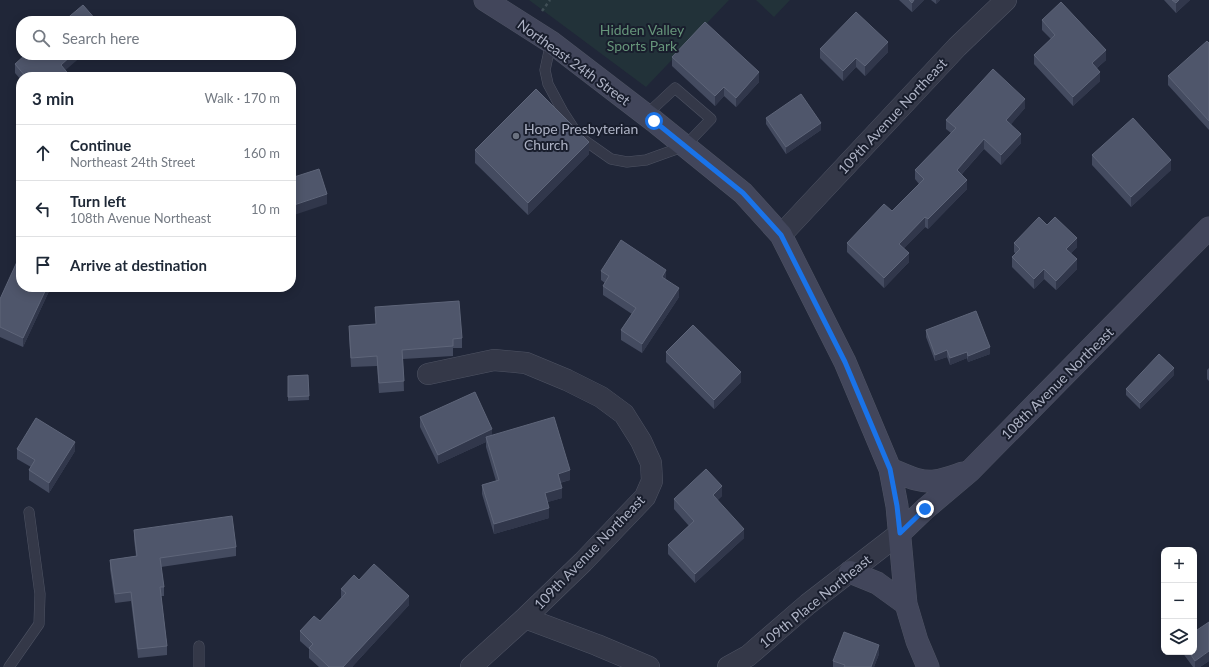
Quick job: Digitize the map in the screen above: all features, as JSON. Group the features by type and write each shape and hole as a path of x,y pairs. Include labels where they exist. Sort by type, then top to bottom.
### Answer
{"main road":[{"name":"Northeast 24th Street","path":"485,0 551,42 646,115 743,193 781,235 845,362 890,469 897,506 906,604 917,641 928,667"},
{"name":"108th Avenue Northeast","path":"900,533 925,509 970,471 1209,228"},
{"path":"890,469 909,477 926,481 937,481 970,471"},
{"path":"850,572 877,583 906,604"}],"street":[{"name":"109th Avenue Northeast","path":"781,235 957,47 1006,0"},
{"name":"109th Avenue Northeast","path":"428,374 494,360 526,363 567,380 602,397 624,414 641,441 651,463 652,481 645,497 583,562 525,618"},
{"name":"109th Place Northeast","path":"728,667 748,656 808,604 900,533"},
{"path":"471,667 525,618 598,645 649,667"}],"lane":[{"path":"551,42 545,70 548,84 563,112 584,140 611,159 627,162 646,160 685,146 711,120 675,88 646,115"},
{"path":"10,667 39,624 40,594 29,512"},
{"path":"199,646 199,667"}],"path":[{"path":"541,13 550,0"}],"green space":[{"name":"Hidden Valley Sports Park","path":"529,0 729,0 646,87"},
{"path":"756,0 790,0 774,17"}],"building":[{"path":"1172,0 1179,0 1176,3"},
{"path":"1061,2 1106,50 1092,63 1100,72 1073,97 1034,55 1055,35 1042,20"},
{"path":"83,5 93,16 70,16"},
{"path":"856,12 888,42 865,66 856,58 843,71 820,49"},
{"path":"705,22 759,72 736,98 724,87 715,96 672,57"},
{"path":"1207,41 1209,43 1209,121 1168,76"},
{"path":"19,60 66,60 61,65 67,72 22,72 15,64"},
{"path":"993,69 1025,99 1006,120 1021,134 1001,155 984,139 957,170 967,180 928,219 925,217 899,244 909,253 884,278 847,243 884,204 892,211 924,179 915,170 956,128 946,120"},
{"path":"536,89 589,142 528,203 475,150"},
{"path":"801,94 821,123 786,147 766,118"},
{"path":"1133,118 1171,160 1131,197 1092,155"},
{"path":"319,169 327,194 296,204 296,176"},
{"path":"1039,217 1047,225 1055,217 1077,238 1066,249 1077,259 1056,281 1044,269 1034,279 1012,257 1020,249 1014,243"},
{"path":"621,240 666,270 662,277 679,288 642,344 621,330 636,308 603,286 609,276 601,271"},
{"path":"16,264 16,292 45,292 23,338 0,327 0,299"},
{"path":"459,301 462,338 453,339 453,346 402,350 404,381 379,383 377,356 351,358 349,326 376,324 375,307"},
{"path":"976,311 990,347 968,356 967,352 950,358 947,350 935,355 926,330"},
{"path":"693,325 741,372 714,400 666,352"},
{"path":"1159,354 1174,368 1140,403 1126,389"},
{"path":"308,375 309,396 288,397 288,376"},
{"path":"475,392 492,429 438,455 420,417"},
{"path":"554,417 570,470 558,474 562,488 545,493 549,508 494,524 482,485 499,480 486,437"},
{"path":"36,418 75,442 49,483 29,470 35,460 17,449"},
{"path":"706,469 722,486 713,495 744,529 695,574 668,545 694,521 674,499"},
{"path":"232,516 236,547 160,558 164,587 160,587 167,646 138,649 131,592 115,594 110,560 137,556 134,530"},
{"path":"374,564 409,596 343,667 329,667 309,648 313,644 300,631 314,616 320,621 346,593 341,589 354,575 359,580"},
{"path":"1209,622 1209,651 1195,661 1191,655 1197,655 1197,630"},
{"path":"844,632 879,645 871,667 844,667 845,665 833,661"}],"place":[{"name":"Hope Presbyterian Church","path":"516,136"}],"route":[{"path":"654,121 743,193 781,235 845,362 890,469 897,506 900,533 925,509"}]}
